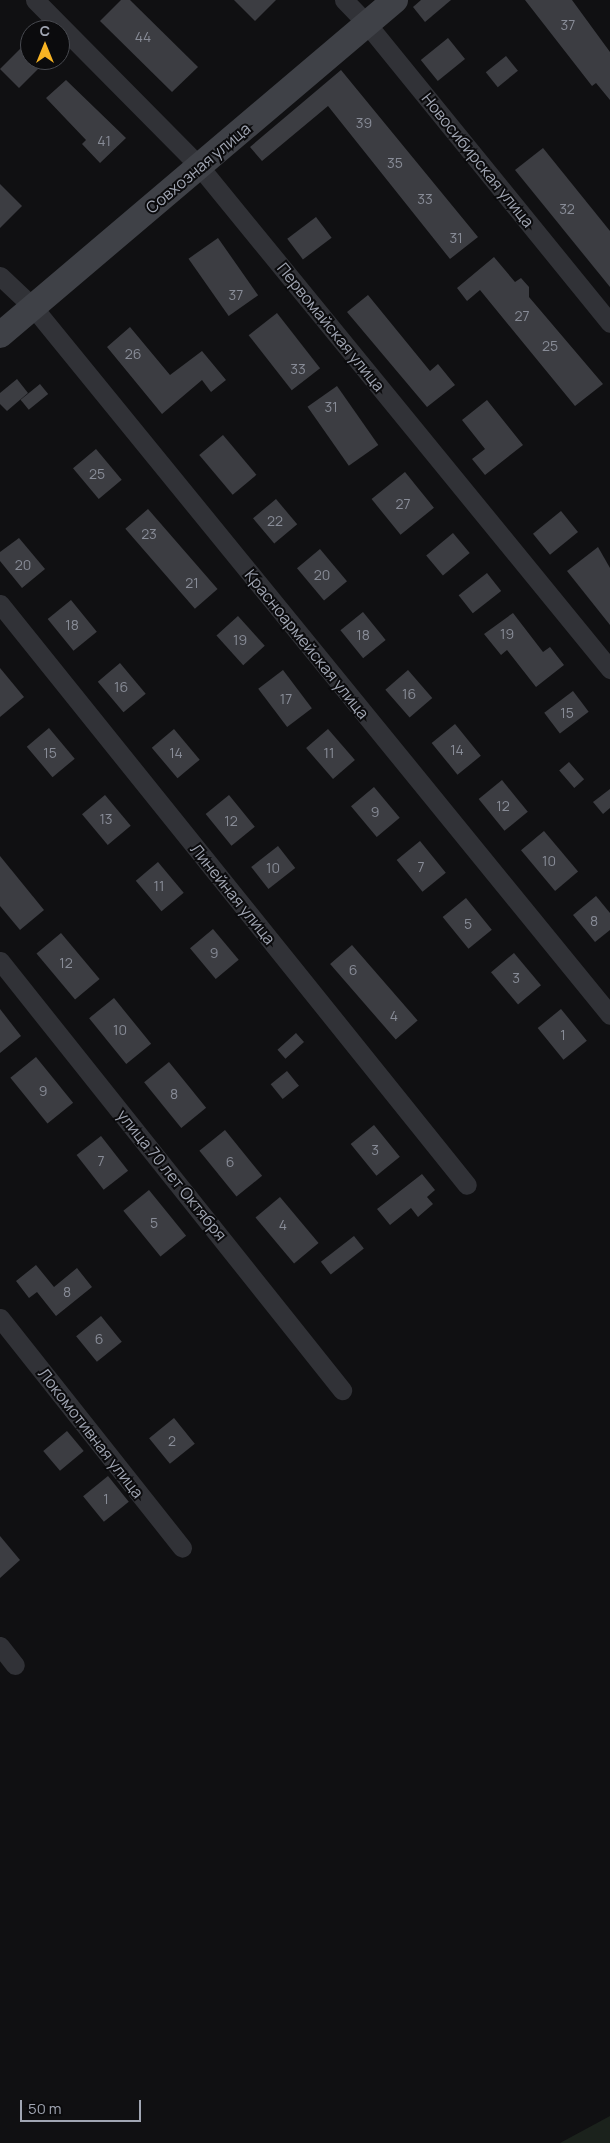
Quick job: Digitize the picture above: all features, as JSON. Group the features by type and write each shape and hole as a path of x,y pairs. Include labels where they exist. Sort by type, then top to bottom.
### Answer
{"street":[{"name":"Первомайская улица","path":"35,0 199,166 610,669"},
{"name":"Новосибирская улица","path":"344,0 367,24 610,323"},
{"name":"Совхозная улица","path":"0,335 395,0"},
{"name":"Красноармейская улица","path":"0,276 33,307 610,1016"},
{"name":"Линейная улица","path":"0,604 467,1185"},
{"name":"улица 70 лет Октября","path":"0,961 342,1390"},
{"name":"Локомотивная улица","path":"0,1318 182,1548"},
{"path":"0,1646 15,1664"}],"shaded area":[{"path":"610,2116 610,2143 560,2143"}],"building":[{"path":"121,0 130,0 198,67 172,92 100,21"},
{"path":"234,0 276,0 255,21"},
{"path":"421,0 451,0 425,22 413,7"},
{"path":"525,0 572,0 610,52 610,100 596,83 592,86"},
{"path":"448,38 465,59 438,81 421,60"},
{"path":"20,49 20,70 37,70 19,88 0,69"},
{"path":"506,56 518,71 498,87 486,72"},
{"path":"341,70 478,237 450,259 328,106 262,161 250,147"},
{"path":"66,80 126,138 100,163 82,144 86,140 46,98"},
{"path":"543,148 610,231 610,287 515,170"},
{"path":"0,184 22,206 0,228"},
{"path":"316,217 332,238 303,259 287,239"},
{"path":"218,238 258,295 229,316 189,259"},
{"path":"494,257 515,282 521,278 529,287 529,297 603,384 575,406 480,290 467,301 457,288"},
{"path":"368,295 430,371 438,364 455,385 427,407 347,312"},
{"path":"277,313 320,368 292,390 249,335"},
{"path":"130,327 170,375 202,351 226,380 211,392 202,380 162,414 107,347"},
{"path":"17,379 28,393 7,411 0,404 0,393"},
{"path":"40,384 48,394 29,410 21,400"},
{"path":"337,386 378,445 349,466 308,407"},
{"path":"487,400 523,445 485,475 472,459 485,449 462,420"},
{"path":"223,435 256,475 233,495 199,455"},
{"path":"96,449 122,480 99,499 73,468"},
{"path":"405,472 434,508 401,535 372,499"},
{"path":"276,499 297,524 274,544 253,518"},
{"path":"148,509 218,589 195,609 125,529"},
{"path":"561,511 578,532 550,555 533,534"},
{"path":"453,533 470,553 443,575 426,555"},
{"path":"19,538 45,569 22,588 0,561 0,552"},
{"path":"598,547 610,568 610,625 567,571"},
{"path":"320,549 347,581 324,600 297,568"},
{"path":"487,573 501,591 473,613 459,595"},
{"path":"71,600 97,632 73,651 48,619"},
{"path":"363,612 386,640 363,658 340,630"},
{"path":"513,613 543,652 550,647 564,665 536,687 507,650 501,655 484,634"},
{"path":"238,616 265,646 243,665 216,635"},
{"path":"120,663 146,694 123,712 98,682"},
{"path":"0,668 24,697 0,717"},
{"path":"283,670 312,708 287,727 258,689"},
{"path":"408,670 432,698 410,718 385,690"},
{"path":"573,691 589,712 560,733 544,713"},
{"path":"455,724 481,756 457,775 432,743"},
{"path":"49,728 75,759 52,777 27,747"},
{"path":"174,729 200,760 177,778 152,748"},
{"path":"328,729 355,760 333,779 306,748"},
{"path":"569,762 584,779 574,788 559,771"},
{"path":"502,780 528,812 504,831 479,799"},
{"path":"374,787 400,818 377,837 351,806"},
{"path":"610,789 610,808 603,814 593,802"},
{"path":"105,795 131,826 108,845 82,814"},
{"path":"229,795 255,827 231,846 206,814"},
{"path":"544,831 578,872 555,891 521,850"},
{"path":"420,841 446,873 422,892 397,860"},
{"path":"278,846 295,868 268,889 251,867"},
{"path":"0,856 44,910 20,930 0,906"},
{"path":"158,862 184,893 161,911 136,881"},
{"path":"596,896 610,913 610,930 595,942 573,915"},
{"path":"466,898 492,930 468,949 443,917"},
{"path":"213,929 239,960 216,979 190,948"},
{"path":"61,933 100,979 75,1000 36,954"},
{"path":"352,945 418,1020 396,1039 330,964"},
{"path":"514,953 541,985 518,1004 491,972"},
{"path":"114,998 151,1044 126,1064 89,1018"},
{"path":"0,1009 21,1036 0,1053"},
{"path":"561,1009 587,1041 563,1060 538,1028"},
{"path":"296,1033 304,1042 285,1059 277,1050"},
{"path":"36,1057 73,1103 47,1124 10,1078"},
{"path":"169,1062 206,1108 181,1128 144,1082"},
{"path":"287,1071 299,1086 283,1099 271,1084"},
{"path":"374,1125 400,1157 376,1176 351,1144"},
{"path":"225,1130 262,1176 236,1197 199,1151"},
{"path":"101,1136 128,1171 104,1190 77,1155"},
{"path":"422,1174 435,1190 427,1197 433,1204 418,1217 411,1208 390,1225 377,1209"},
{"path":"149,1190 186,1236 160,1257 123,1211"},
{"path":"280,1197 319,1243 294,1264 255,1218"},
{"path":"354,1236 364,1249 331,1274 321,1262"},
{"path":"36,1265 54,1287 77,1268 92,1287 56,1316 37,1292 29,1298 16,1281"},
{"path":"101,1316 122,1342 97,1362 76,1336"},
{"path":"174,1418 195,1444 170,1464 149,1438"},
{"path":"67,1431 84,1451 60,1471 43,1451"},
{"path":"108,1476 129,1502 104,1522 83,1496"},
{"path":"0,1536 20,1560 0,1578"}]}
